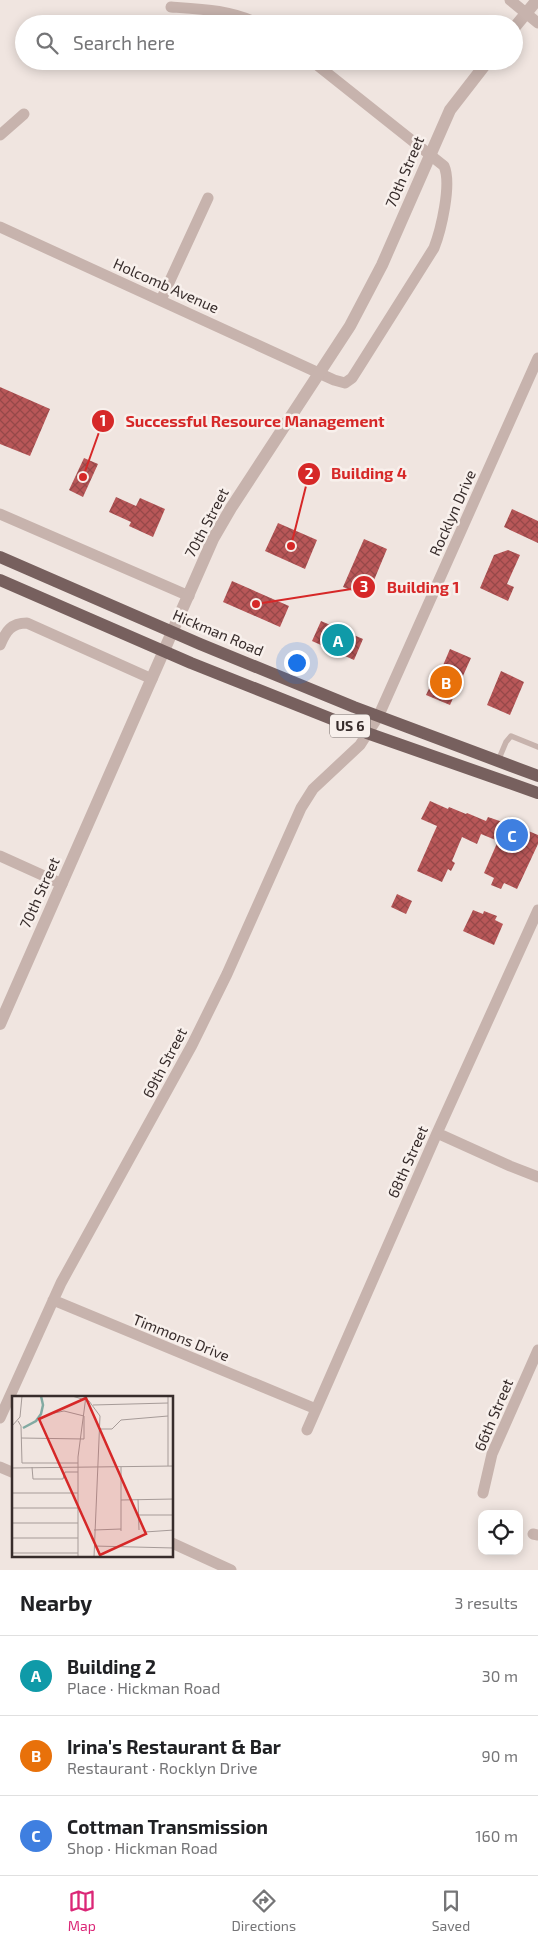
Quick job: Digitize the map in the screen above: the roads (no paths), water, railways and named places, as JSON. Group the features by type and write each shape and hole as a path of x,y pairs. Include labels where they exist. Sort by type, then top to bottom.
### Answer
{"main road":[{"name":"Hickman Road","path":"0,557 173,632 378,716 538,776"},
{"name":"US 6","path":"0,580 165,651 367,733 538,793"}],"street":[{"path":"510,0 538,23"},
{"path":"523,17 537,0"},
{"path":"172,7 213,10 236,15"},
{"path":"323,70 429,155"},
{"name":"70th Street","path":"0,1024 213,539 231,508 350,326 382,265 450,110 481,70"},
{"path":"0,135 24,114"},
{"name":"Holcomb Avenue","path":"0,227 345,383 352,378 430,255 438,239 448,177 444,166 429,155"},
{"path":"161,300 208,198"},
{"name":"Rocklyn Drive","path":"367,733 378,716 538,359"},
{"path":"0,514 189,596"},
{"path":"0,644 10,627 17,623 27,623 152,679"},
{"name":"69th Street","path":"0,1418 54,1300 192,1046 227,974 301,808 313,789 360,745 367,733"},
{"path":"0,856 62,884"},
{"name":"68th Street","path":"307,1430 437,1133 538,910"},
{"path":"437,1133 538,1177"},
{"name":"Timmons Drive","path":"54,1300 316,1409"},
{"name":"66th Street","path":"484,1494 485,1480 492,1454 538,1350"},
{"path":"0,1467 12,1472"},
{"path":"174,1544 231,1570"}],"lane":[{"path":"498,761 506,742 511,736 538,747"}],"place":[{"name":"Successful Resource Management","path":"83,477"},
{"name":"Building 4","path":"291,546"},
{"name":"Building 1","path":"256,604"},
{"name":"Building 2","path":"338,640"},
{"name":"Irina's Restaurant & Bar","path":"446,682"},
{"name":"Cottman Transmission","path":"512,835"}]}
